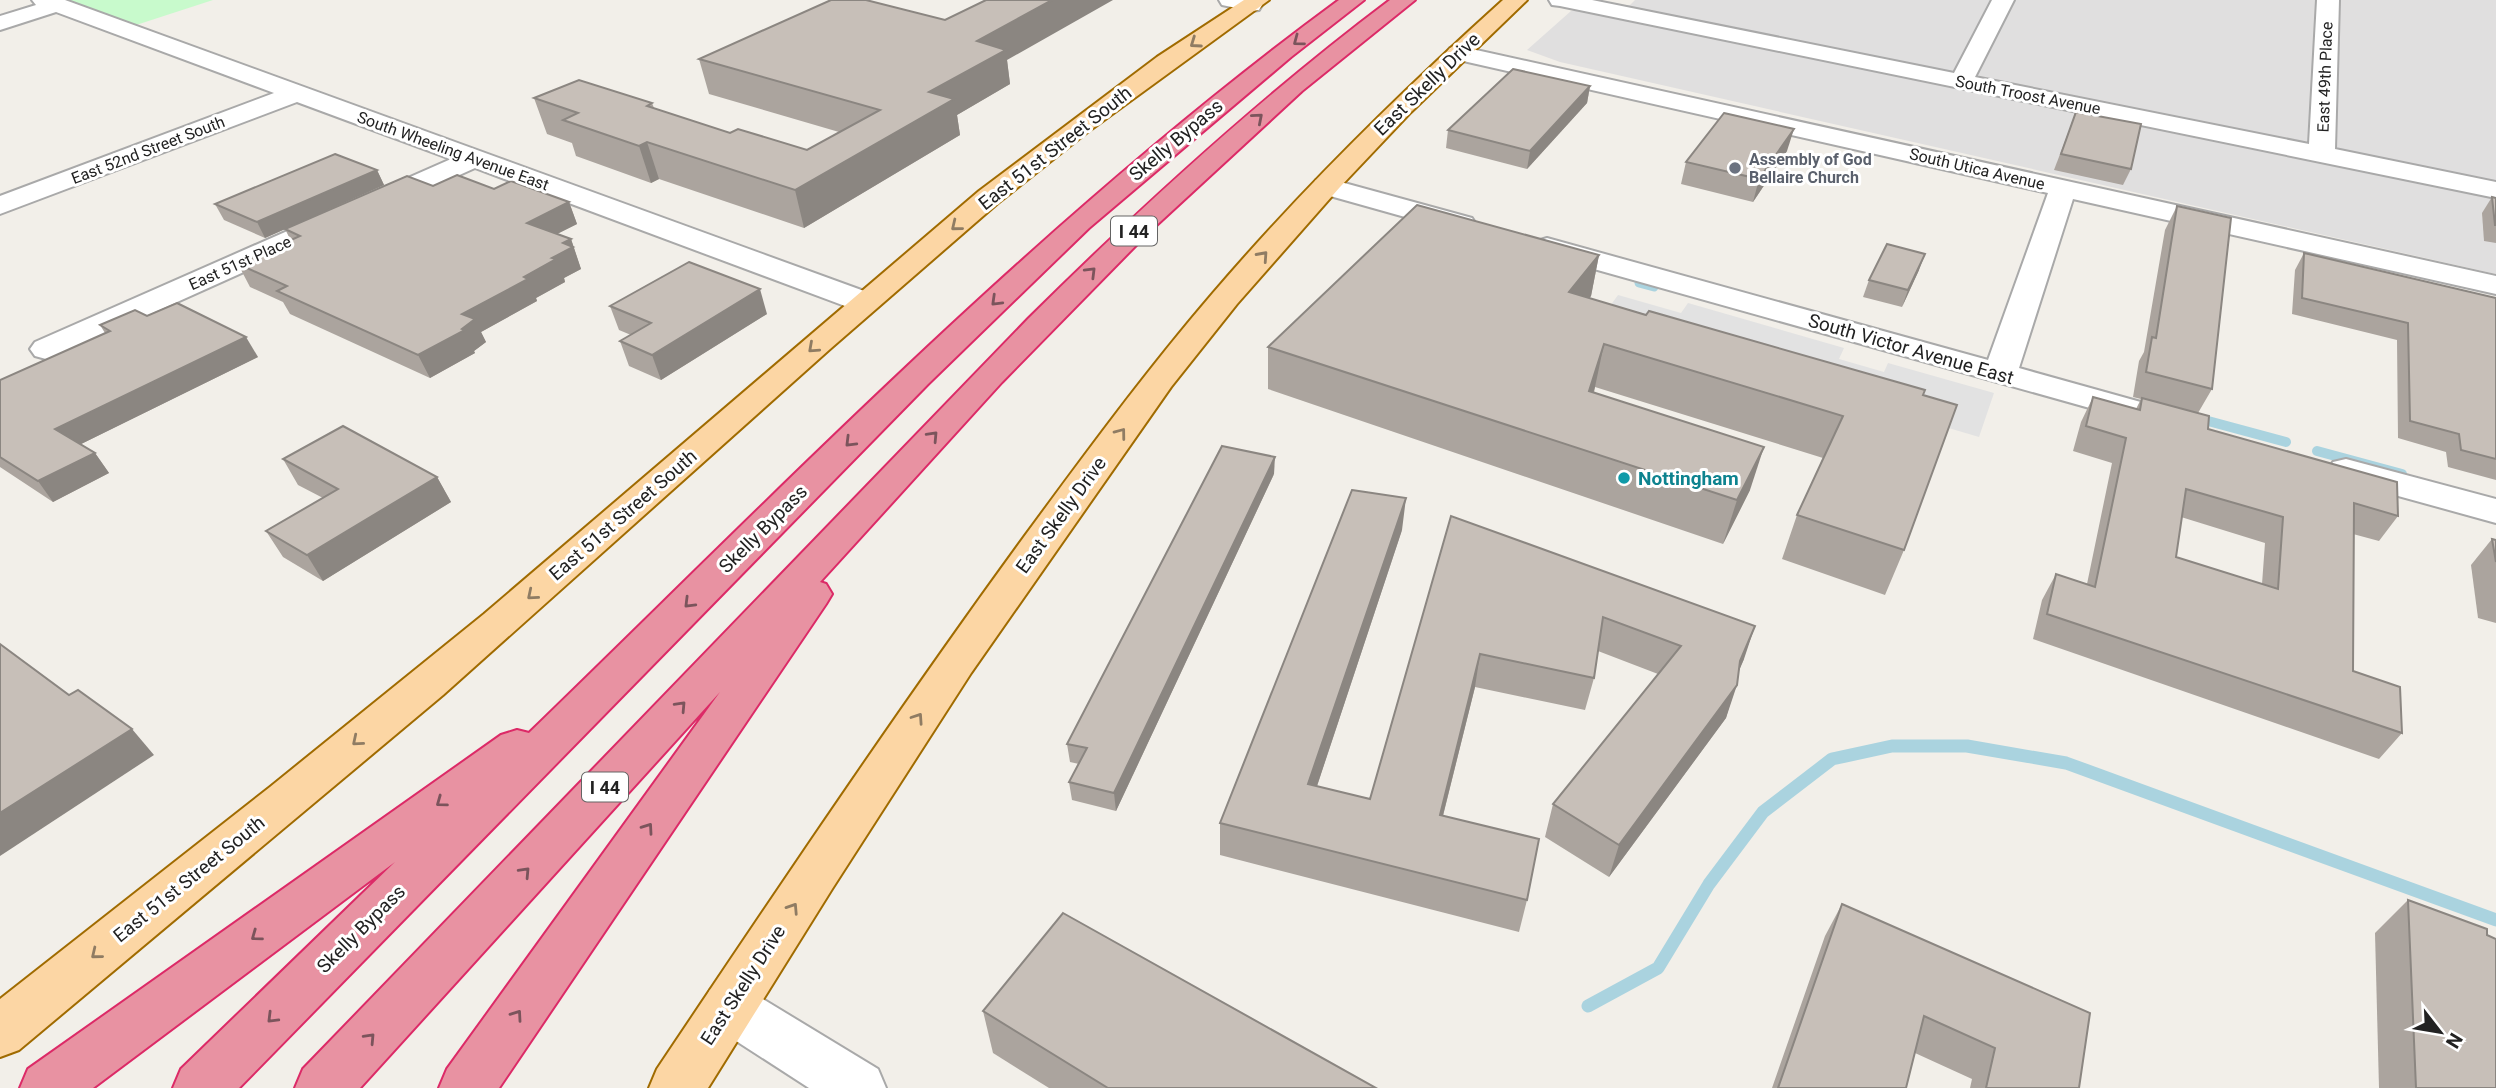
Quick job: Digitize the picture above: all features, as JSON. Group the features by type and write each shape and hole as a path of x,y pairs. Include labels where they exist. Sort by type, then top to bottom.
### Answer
{"highway":[{"name":"Skelly Bypass","path":"201,1088 916,377 1079,222 1283,52 1353,0"},
{"name":"Skelly Bypass","path":"323,1088 1091,272 1168,199 1319,66 1404,0"},
{"path":"467,1088 887,486"},
{"path":"48,1088 615,676"}],"main road":[{"name":"East Skelly Drive","path":"677,1088 872,786 973,636 1057,520 1224,300 1325,186 1397,111 1516,0"},
{"name":"East 51st Street South","path":"0,1032 321,772 565,567 864,302 994,195 1246,2"}],"street":[{"name":"South Troost Avenue","path":"1560,0 2496,190"},
{"path":"1664,21 1685,0"},
{"path":"1961,82 2003,0"},
{"name":"East 49th Place","path":"2322,155 2328,0"},
{"path":"0,23 50,3"},
{"name":"South Wheeling Avenue East","path":"50,3 864,302"},
{"name":"South Utica Avenue","path":"1458,52 2496,285"},
{"name":"East 52nd Street South","path":"0,206 295,94"},
{"name":"East 51st Place","path":"46,349 473,159"},
{"name":"South Victor Avenue East","path":"1325,186 2166,420"},
{"path":"2000,373 2063,188"},
{"path":"2323,463 2496,511"},
{"path":"729,1006 858,1088"}],"shaded area":[{"path":"1635,0 2496,0 2496,274 1560,62 1527,50 1571,11 1630,5"},
{"path":"1618,295 1681,313 1688,303 1844,348 1839,359 1884,372 1888,363 1994,393 1979,437 1597,324"}],"green space":[{"path":"58,0 213,0 130,27"}],"building":[{"path":"831,0 866,0 945,20 986,0 1052,0 977,41 1006,50 929,92 954,99 795,190 647,142 639,146 563,120 578,113 534,98 579,80 652,103 647,106 730,133 738,129 807,150 880,110 699,59"},
{"path":"1513,69 1590,86 1530,151 1448,130"},
{"path":"2076,112 2141,124 2131,169 2061,154"},
{"path":"1724,113 1794,129 1759,179 1686,162"},
{"path":"335,154 377,170 257,222 215,204"},
{"path":"457,175 494,189 511,181 569,202 527,223 571,239 563,243 573,247 524,277 528,279 462,314 475,319 462,329 465,330 418,355 277,291 287,286 238,264 300,236 285,229 407,176 433,186"},
{"path":"2492,197 2496,198 2496,225 2495,225"},
{"path":"1417,205 1599,255 1569,292 1646,315 1649,311 1925,390 1923,395 1957,405 1904,550 1797,515 1843,416 1604,344 1589,391 1764,447 1737,500 1268,347"},
{"path":"2177,206 2231,218 2212,389 2146,372 2152,337 2156,338"},
{"path":"1887,244 1925,254 1908,290 1869,280"},
{"path":"2304,253 2496,298 2496,459 2461,450 2459,434 2410,421 2408,323 2302,298"},
{"path":"689,262 760,289 652,355 620,341 651,323 610,306"},
{"path":"177,303 246,337 55,429 95,453 38,481 0,457 0,380 110,331 100,325 135,310 147,316"},
{"path":"2093,397 2140,410 2142,398 2209,416 2208,429 2397,482 2398,516 2354,503 2353,671 2400,687 2402,733 2047,614 2056,574 2095,587 2126,438 2086,426","holes":["2186,489 2283,517 2278,589 2176,557"]},
{"path":"343,426 437,477 307,555 266,531 338,489 283,459"},
{"path":"1222,446 1275,457 1114,793 1069,782 1087,748 1067,744"},
{"path":"1352,490 1406,498 1308,784 1370,799 1451,516 1755,626 1740,661 1737,685 1619,845 1553,804 1681,646 1603,617 1594,678 1480,654 1440,815 1539,839 1527,900 1220,823"},
{"path":"2492,539 2496,540 2496,562"},
{"path":"0,644 69,695 78,690 132,729 0,813"},
{"path":"2408,900 2487,929 2487,935 2496,939 2496,1088 2416,1088"},
{"path":"1842,904 2090,1013 2079,1088 1986,1088 1995,1048 1924,1016 1906,1088 1778,1088"},
{"path":"1063,913 1376,1088 1108,1088 983,1011"}],"waterway":[{"path":"1639,283 1654,287"},
{"path":"2197,418 2286,442"},
{"path":"2317,451 2402,474"},
{"path":"1588,1006 1658,968 1709,884 1763,812 1832,759 1892,746 1967,746 2066,763 2496,920"}],"place":[{"name":"Assembly of God Bellaire Church","path":"1735,168"},
{"name":"Nottingham","path":"1624,478"}]}
